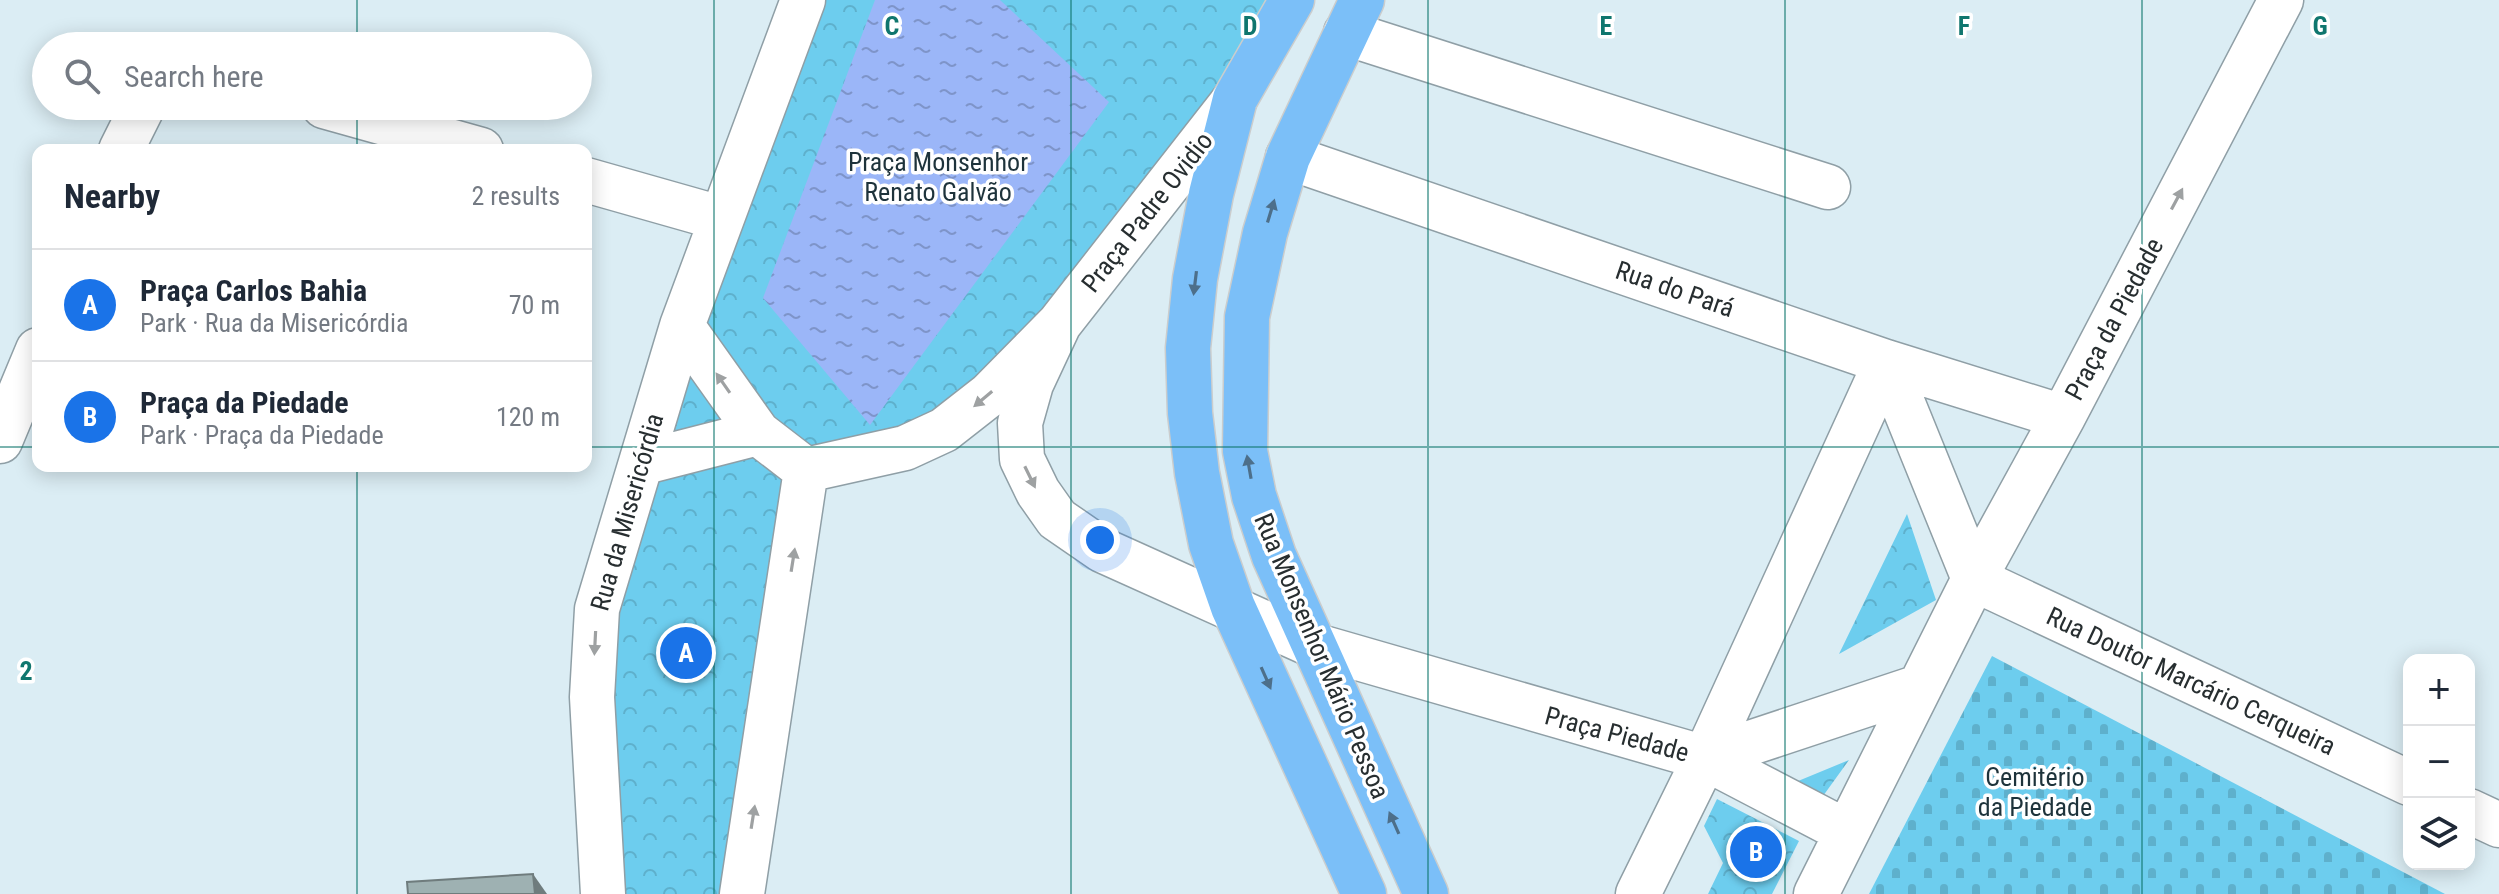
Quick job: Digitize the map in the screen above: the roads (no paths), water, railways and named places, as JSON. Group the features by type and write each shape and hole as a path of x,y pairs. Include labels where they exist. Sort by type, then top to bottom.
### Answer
{"highway":[{"path":"1292,0 1235,99 1200,251 1188,348 1197,473 1211,544 1233,607 1364,894"},
{"name":"Rua Monsenhor Mário Pessoa","path":"1354,17 1288,157 1265,233 1247,317 1245,451 1254,496 1274,556 1426,894"}],"street":[{"name":"Praça da Piedade","path":"1816,894 1974,579 2063,417 2281,0"},
{"path":"793,4 682,326 758,433 806,470 872,458 944,430 990,394 1059,324"},
{"path":"1354,17 1828,187"},
{"name":"Praça Padre Ovidio","path":"1059,324 1235,99"},
{"path":"124,144 136,120"},
{"path":"374,120 460,144"},
{"name":"Rua do Pará","path":"1288,157 1886,362 2063,417"},
{"path":"592,182 720,218"},
{"name":"Praça Piedade","path":"1059,324 1031,384 1020,423 1022,459 1038,492 1057,519 1102,550 1313,645 1705,758 1919,687"},
{"name":"Rua da Misericórdia","path":"603,894 592,697 597,609 682,326"},
{"path":"4,420 32,362"},
{"path":"1886,362 1974,579"},
{"path":"1638,894 1705,758 1886,362"},
{"path":"641,463 758,433"},
{"path":"742,894 806,470"},
{"name":"Rua Doutor Marcário Cerqueira","path":"1974,579 2403,780"},
{"path":"1705,758 1847,832"},
{"path":"2475,814 2499,825"}],"water":[{"path":"875,0 1000,0 1109,102 870,425 763,298"}],"place":[{"name":"Praça Carlos Bahia","path":"686,653"},
{"name":"Praça da Piedade","path":"1756,852"}],"park label":[{"name":"Praça Monsenhor Renato Galvão","path":"938,177"},
{"name":"Cemitério da Piedade","path":"2035,792"}]}
